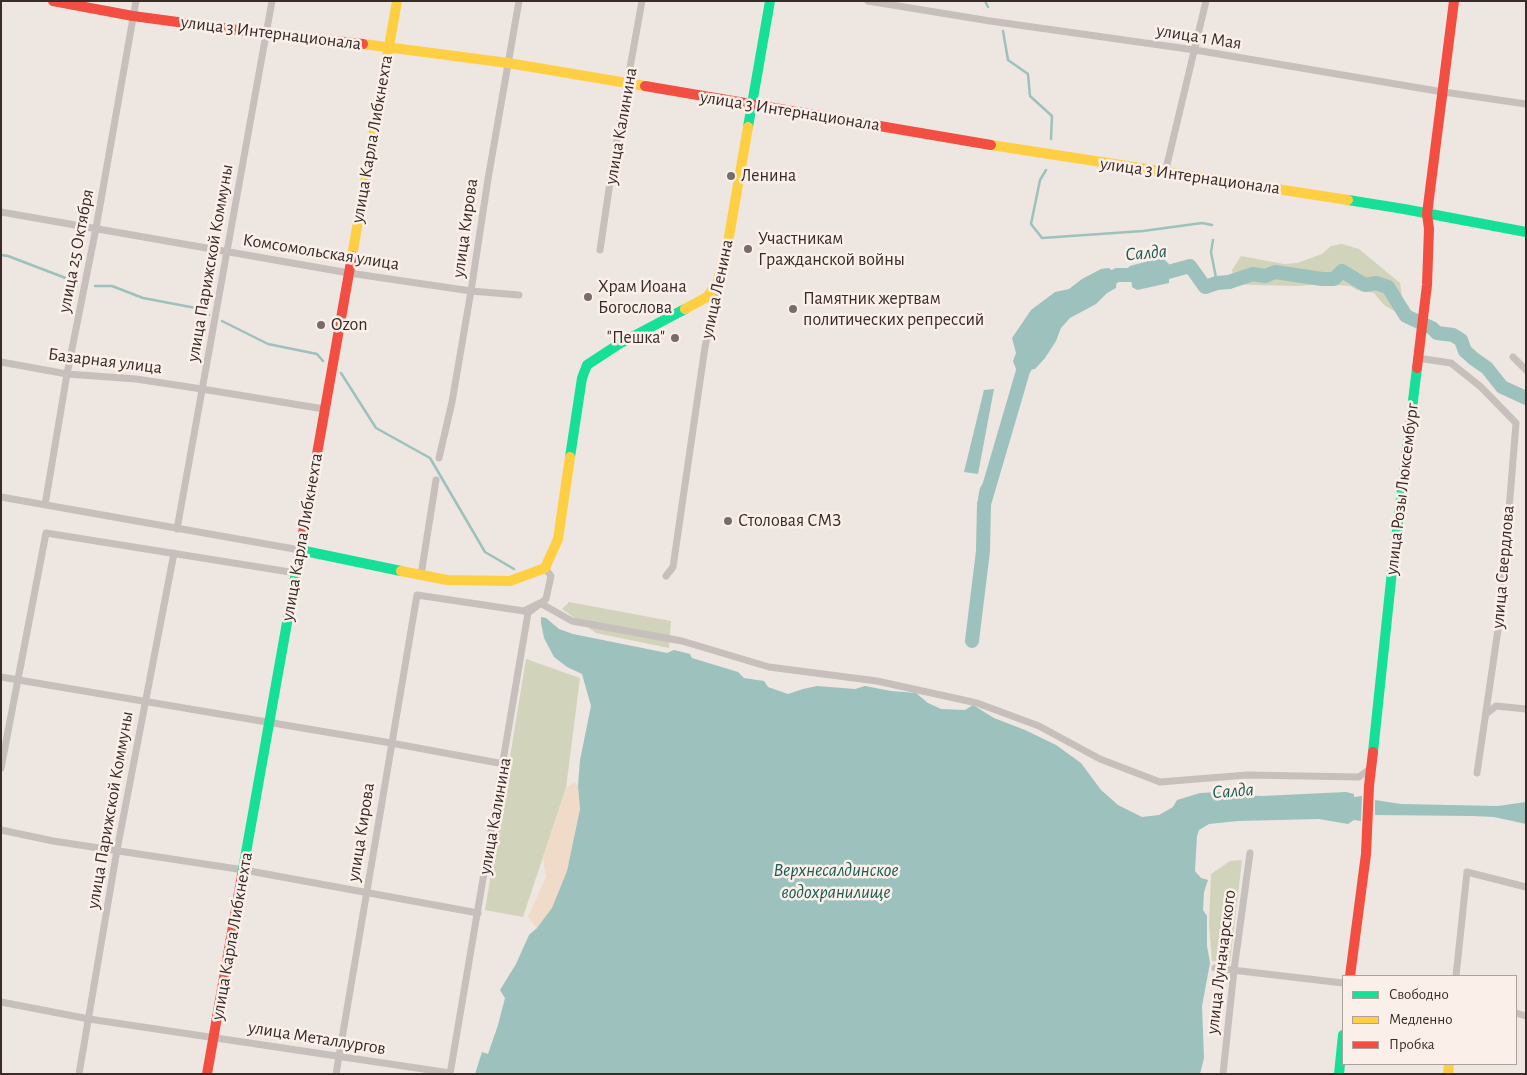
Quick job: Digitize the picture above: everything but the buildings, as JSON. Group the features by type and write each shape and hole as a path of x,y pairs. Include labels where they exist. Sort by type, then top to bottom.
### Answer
{"main road":[{"name":"улица 3 Интернационала","path":"52,1 133,16 267,34 388,46 508,63 1075,159 1395,208 1526,232"},
{"name":"улица Карла Либкнехта","path":"207,1074 397,1"},
{"name":"улица Ленина","path":"717,284 728,242 770,1"},
{"name":"улица Розы Люксембург","path":"1350,975 1366,854 1369,786 1426,286 1428,214 1454,1"},
{"path":"300,550 447,580 510,581 545,568 558,539 582,378 587,365 619,344 707,297 717,284"},
{"path":"1339,1074 1342,1045"}],"street":[{"name":"улица 25 Октября","path":"44,505 136,1"},
{"name":"улица Парижской Коммуны","path":"177,529 272,1"},
{"name":"улица Кирова","path":"439,458 452,402 519,1"},
{"name":"улица Калинина","path":"600,250 642,1"},
{"name":"улица 1 Мая","path":"868,1 990,21 1195,50 1443,92 1526,104"},
{"path":"1166,172 1206,1"},
{"name":"Комсомольская улица","path":"1,212 349,273 471,291 518,295"},
{"name":"улица Ленина","path":"666,576 673,567 705,347 717,284"},
{"path":"1513,357 1526,370"},
{"name":"улица Свердлова","path":"1417,358 1451,363 1481,387 1516,422 1501,609 1477,773"},
{"name":"Базарная улица","path":"1,362 67,374 136,379 324,409"},
{"path":"421,575 436,480"},
{"path":"1,497 300,550"},
{"path":"1,768 46,532 296,573"},
{"name":"улица Парижской Коммуны","path":"79,1074 117,850 174,553"},
{"name":"улица Калинина","path":"450,1074 504,764 528,613 546,600 550,576 545,568"},
{"name":"улица Кирова","path":"336,1074 417,595 524,611 540,603"},
{"path":"540,603 572,622 682,641 769,667 877,681 977,703 1038,726 1100,759 1160,782 1246,775 1358,777 1371,768"},
{"path":"1,677 504,764"},
{"path":"1486,714 1496,706 1526,709"},
{"path":"1,830 53,841 244,870 478,913"},
{"name":"улица Луначарского","path":"1223,1074 1234,970 1250,853"},
{"path":"1456,975 1467,872 1526,887"},
{"path":"1215,968 1342,983"},
{"name":"улица Металлургов","path":"1,1002 89,1019 450,1074"}],"green space":[{"path":"1342,244 1359,249 1400,283 1402,296 1394,311 1384,305 1374,293 1357,290 1350,286 1322,284 1298,286 1235,284 1232,270 1241,256 1284,264 1297,263 1322,254 1331,246"},
{"path":"569,602 671,621 669,648 596,633 562,609"},
{"path":"526,659 580,678 566,788 523,917 485,910"},
{"path":"1242,860 1230,962 1212,961 1209,924 1211,874 1230,861"}],"sand":[{"path":"574,782 578,786 580,809 567,871 552,909 537,928 528,917 546,877 543,858 566,788"}],"water":[{"path":"1156,259 1164,259 1169,264 1169,283 1137,290 1132,287 1131,275 1127,269 1130,266"},
{"path":"1109,268 1117,275 1116,288 1107,293 1096,304 1070,318 1061,328 1056,341 1045,358 1035,369 1023,371 1016,369 1013,361 1016,353 1012,338 1031,310 1055,292 1069,289 1082,279 1101,269"},
{"path":"994,389 978,474 964,472 984,390"},
{"path":"996,462 997,470 989,499 984,504 978,498 980,488"},
{"name":"Верхнесалдинское водохранилище","path":"541,617 546,618 559,629 573,634 667,653 674,650 690,654 692,658 738,672 744,678 764,681 768,687 788,694 817,686 855,689 865,686 916,693 928,703 941,709 965,710 973,705 994,718 1056,745 1081,763 1101,790 1118,805 1142,817 1159,815 1173,807 1177,800 1200,793 1219,792 1262,796 1346,792 1354,794 1354,797 1362,796 1361,821 1354,820 1348,824 1319,819 1238,821 1209,824 1199,830 1195,871 1201,878 1208,880 1204,892 1203,910 1207,916 1207,946 1210,963 1202,1006 1204,1058 1200,1074 475,1074 482,1052 488,1054 498,1025 505,998 500,990 516,964 529,935 537,928 552,908 567,871 580,809 578,786 580,760 591,706 582,674 567,667 554,657 544,638"},
{"path":"1375,800 1401,804 1498,806 1526,802 1526,824 1494,817 1375,815"}],"waterway":[{"path":"985,1 988,7"},
{"path":"1003,31 1008,60 1028,74 1030,96 1052,116 1051,139"},
{"path":"1046,170 1040,180 1031,224 1042,238 1143,231 1202,223 1212,225"},
{"path":"1213,240 1211,252 1217,283"},
{"path":"1,255 76,282"},
{"name":"Салда","path":"1101,284 1117,275 1168,272 1190,266 1205,287 1253,274 1265,276 1275,272 1334,279 1342,271 1365,285 1376,283 1388,287 1406,316 1432,328 1437,333 1453,335 1461,340 1465,351 1487,368 1502,387 1526,398"},
{"path":"95,286 112,286 143,298 201,309 209,315"},
{"path":"222,321 268,344 317,354 323,361"},
{"name":"Салда","path":"972,641 983,551 984,504 1023,371 1031,355"},
{"path":"341,373 376,428 430,458 485,552 514,569"}],"traffic: fast":[{"path":"748,127 770,1"},
{"path":"1348,200 1526,232"},
{"path":"570,457 582,378 587,365 619,344 685,309"},
{"path":"1373,752 1392,571 1417,368"},
{"path":"242,875 300,550 401,571"},
{"path":"1339,1074 1342,1045"}],"traffic: slow":[{"path":"352,256 397,1"},
{"path":"363,44 508,63 645,86"},
{"path":"685,309 707,297 717,284 728,242 748,127"},
{"path":"991,145 1348,200"},
{"path":"401,571 447,580 510,581 545,568 558,539 570,457"},
{"path":"1448,1074 1449,1065"}],"traffic: jam":[{"path":"53,1 133,16 267,34 363,44"},
{"path":"1417,368 1427,285 1429,229 1427,214 1454,1"},
{"path":"645,86 991,145"},
{"path":"300,550 352,256"},
{"path":"1350,975 1366,854 1369,786 1373,752"},
{"path":"207,1074 242,875"}],"place":[{"name":"Ленина","path":"731,176"},
{"name":"Участникам Гражданской войны","path":"748,249"},
{"name":"Храм Иоана Богослова","path":"588,297"},
{"name":"Памятник жертвам политических репрессий","path":"793,309"},
{"name":"Ozon","path":"321,325"},
{"name":"\"Пешка\"","path":"675,338"},
{"name":"Столовая СМЗ","path":"728,521"}]}
